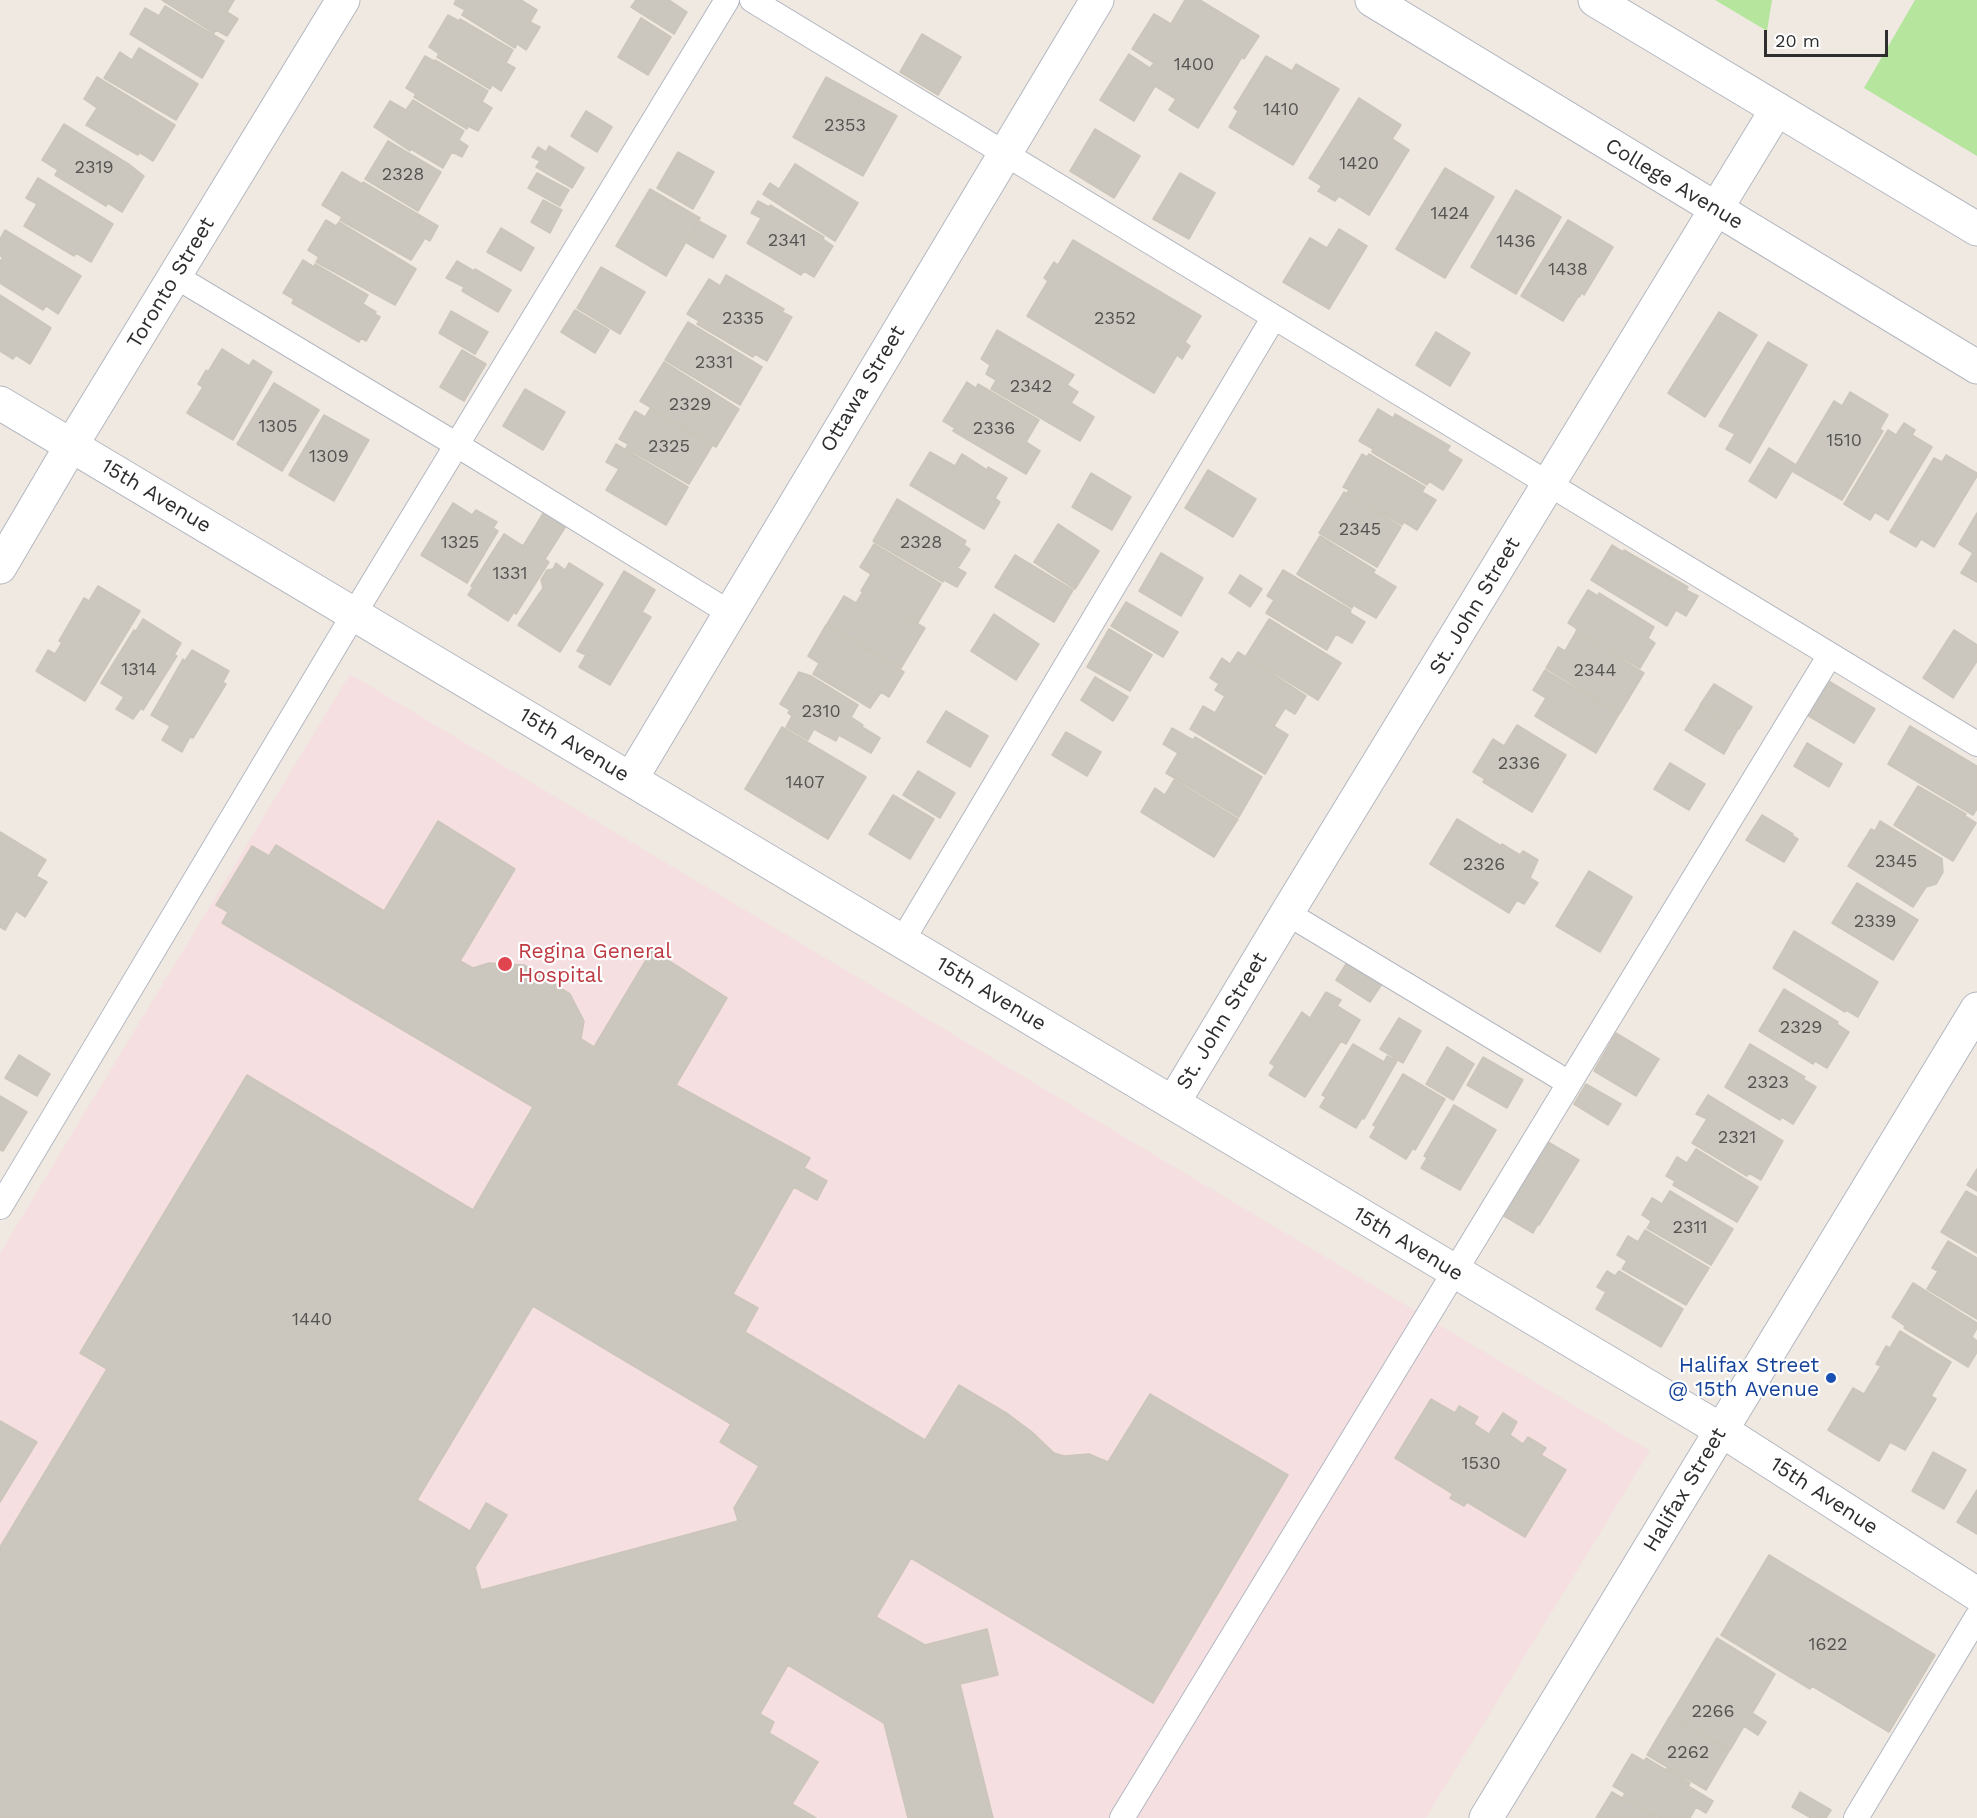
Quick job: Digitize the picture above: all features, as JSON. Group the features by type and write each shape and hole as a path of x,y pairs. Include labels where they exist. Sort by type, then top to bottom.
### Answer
{"street":[{"name":"Toronto Street","path":"0,567 71,446 343,0"},
{"name":"Ottawa Street","path":"631,779 1097,0"},
{"name":"College Avenue","path":"1372,0 1977,367"},
{"path":"1595,0 1977,229"},
{"name":"St. John Street","path":"1173,1103 1777,109"},
{"name":"15th Avenue","path":"0,403 1721,1430 1977,1594"},
{"name":"Halifax Street","path":"1485,1818 1977,1009"}],"lane":[{"path":"0,1207 354,614 727,0"},
{"path":"752,0 1977,744"},
{"path":"175,276 457,445 730,613"},
{"path":"902,941 1274,317"},
{"path":"1122,1818 1830,655"},
{"path":"1287,913 1569,1083"},
{"path":"1856,1818 1977,1617"}],"shaded area":[{"name":"Regina General Hospital","path":"350,674 1650,1451 1426,1818 0,1818 0,1253"}],"green space":[{"path":"1715,0 1772,0 1767,31"},
{"path":"1915,0 1977,0 1977,156 1864,88"}],"building":[{"path":"162,0 234,0 227,12 238,19 227,36 216,30 214,33"},
{"path":"456,0 521,0 537,10 530,22 540,27 526,50 517,44 515,48 462,15 465,10 454,4"},
{"path":"636,0 669,0 687,12 674,34 631,7"},
{"path":"1185,0 1200,0 1259,36 1244,59 1242,57 1198,128 1169,110 1176,99 1155,86 1134,121 1100,100 1129,54 1150,68 1154,63 1132,49 1154,14 1171,24"},
{"path":"165,6 224,41 202,78 130,34 145,8 159,16"},
{"path":"448,15 459,21 460,19 513,50 506,63 515,68 501,91 492,85 490,89 437,57 439,54 429,47"},
{"path":"641,18 671,37 648,75 618,57"},
{"path":"922,34 961,57 938,95 900,72"},
{"path":"139,48 198,84 176,120 104,78 120,52 132,60"},
{"path":"425,56 488,91 482,102 492,108 478,131 468,126 467,129 414,97 416,94 406,88"},
{"path":"1266,56 1292,71 1296,64 1339,89 1293,165 1229,127 1238,111 1234,108"},
{"path":"97,77 175,125 153,161 139,152 138,155 86,125 97,108 84,99"},
{"path":"826,77 897,116 863,176 793,137"},
{"path":"1359,98 1401,125 1392,139 1409,150 1369,215 1339,196 1335,201 1318,191 1322,186 1309,178"},
{"path":"413,100 464,131 459,140 468,146 462,157 452,152 443,168 411,149 410,151 374,127 390,101 406,110"},
{"path":"586,111 612,127 597,152 571,136"},
{"path":"64,124 144,176 122,212 108,203 106,206 55,175 58,170 42,160"},
{"path":"1095,129 1140,156 1114,198 1070,171"},
{"path":"388,141 441,172 418,211 365,179"},
{"path":"549,146 584,168 572,188 536,167 540,161 532,157 538,147 546,152"},
{"path":"678,152 714,172 693,209 657,188"},
{"path":"795,164 858,203 835,241 763,194 770,183 779,189"},
{"path":"1445,168 1494,197 1445,278 1396,249"},
{"path":"342,172 438,226 430,241 425,238 411,260 340,220 342,217 322,205"},
{"path":"537,173 569,190 560,206 528,188"},
{"path":"1180,173 1215,193 1189,239 1153,219"},
{"path":"38,178 113,224 91,262 76,253 74,256 24,226 37,204 26,198"},
{"path":"650,189 700,218 666,276 616,246"},
{"path":"1516,190 1561,217 1516,294 1471,267"},
{"path":"543,200 562,210 550,233 531,222"},
{"path":"758,201 769,207 770,205 824,237 823,239 833,246 814,277 804,271 801,275 747,243 761,218 751,213"},
{"path":"326,220 336,226 339,222 416,269 395,305 316,262 319,257 308,250"},
{"path":"1568,220 1613,247 1584,295 1582,293 1578,297 1563,321 1521,296"},
{"path":"699,221 726,236 713,258 687,243"},
{"path":"501,228 534,248 521,271 487,252"},
{"path":"1339,229 1367,246 1329,309 1283,282 1310,238 1327,248"},
{"path":"5,230 81,276 58,314 46,306 43,310 0,283 0,262 3,257 0,256 0,239"},
{"path":"1073,240 1201,316 1185,342 1190,346 1182,359 1177,355 1154,393 1027,316 1048,281 1044,278 1054,262 1058,265"},
{"path":"303,260 314,267 315,264 368,295 363,304 380,317 366,341 361,338 359,342 292,303 294,299 283,293"},
{"path":"457,261 511,290 498,312 462,291 464,287 446,278"},
{"path":"601,267 645,292 620,334 577,308"},
{"path":"726,275 784,309 782,312 792,317 767,361 755,354 753,357 697,324 699,321 687,314 709,279 720,286"},
{"path":"0,295 51,328 30,364 16,355 13,359 0,351"},
{"path":"575,310 609,330 595,353 561,332"},
{"path":"451,311 488,332 475,354 439,333"},
{"path":"1719,312 1757,335 1705,417 1668,393"},
{"path":"688,322 762,367 740,405 665,360"},
{"path":"997,330 1074,375 1067,385 1078,392 1071,403 1094,417 1080,441 991,389 996,380 986,374 990,365 981,359"},
{"path":"1436,332 1470,353 1450,386 1416,365"},
{"path":"1768,342 1807,365 1750,463 1726,449 1735,434 1719,426"},
{"path":"222,349 249,366 253,360 272,372 233,440 187,413 203,387 198,384"},
{"path":"462,350 486,364 464,401 440,387"},
{"path":"664,362 739,409 716,447 640,401"},
{"path":"967,382 976,388 978,384 1039,420 1026,442 1040,451 1026,474 953,431 955,428 943,421"},
{"path":"274,383 319,410 282,471 237,444"},
{"path":"525,389 565,412 543,450 503,426"},
{"path":"1850,392 1888,415 1880,429 1883,431 1842,500 1792,471 1776,498 1749,481 1769,448 1796,465 1834,401 1842,406"},
{"path":"650,409 712,446 689,484 626,448 628,444 619,439 635,411 645,417"},
{"path":"1378,409 1393,418 1395,414 1450,446 1447,451 1462,460 1443,490 1429,481 1427,485 1372,452 1373,449 1359,441"},
{"path":"324,415 369,440 334,501 289,475"},
{"path":"1904,423 1915,430 1912,435 1932,447 1888,520 1875,512 1870,520 1844,504 1888,430 1896,435"},
{"path":"616,444 688,487 666,525 606,490 619,469 606,462"},
{"path":"930,452 955,466 962,454 987,470 988,467 1007,478 995,498 1000,502 984,529 910,485"},
{"path":"1362,454 1367,457 1369,454 1425,487 1422,492 1436,500 1417,530 1404,522 1402,525 1347,493 1349,490 1343,487"},
{"path":"1946,455 1977,473 1977,476 1934,547 1921,539 1916,547 1890,532 1934,458 1942,462"},
{"path":"1208,470 1256,499 1233,537 1185,508"},
{"path":"1091,473 1131,497 1112,530 1072,507"},
{"path":"1344,492 1401,527 1377,567 1319,533"},
{"path":"897,499 966,541 964,545 970,549 956,567 966,573 957,587 944,580 943,582 873,541"},
{"path":"453,503 472,515 476,510 497,522 493,528 498,531 467,583 421,555"},
{"path":"544,512 566,526 545,559 549,562 516,614 514,612 508,621 468,595 473,587 471,586 504,534 523,546"},
{"path":"1977,513 1977,582 1961,573 1973,553 1959,544"},
{"path":"1058,524 1099,551 1075,589 1034,562"},
{"path":"1320,536 1375,570 1373,573 1396,587 1376,618 1353,605 1352,608 1297,574"},
{"path":"874,544 941,584 917,624 861,591 871,574 860,567"},
{"path":"1612,545 1688,587 1686,590 1698,596 1686,616 1676,610 1667,626 1591,580"},
{"path":"1161,553 1203,578 1181,616 1139,591"},
{"path":"1015,555 1073,590 1054,622 995,587"},
{"path":"556,563 565,570 569,563 603,584 560,652 518,625 543,588 541,580 547,570 553,569"},
{"path":"1283,570 1351,610 1350,613 1365,622 1352,643 1336,634 1327,650 1266,613 1274,600 1267,596"},
{"path":"624,571 655,590 642,612 651,617 610,685 579,667 586,655 577,651"},
{"path":"1240,575 1262,589 1250,607 1229,593"},
{"path":"98,586 140,611 85,701 36,671 48,650 55,654 62,643 59,641 84,598 89,601"},
{"path":"1588,590 1598,596 1599,593 1654,627 1648,638 1655,643 1640,668 1576,631 1577,629 1568,623"},
{"path":"863,592 925,628 901,668 827,624 844,596 856,603"},
{"path":"1126,602 1178,632 1163,657 1111,626"},
{"path":"994,614 1039,644 1016,680 971,651"},
{"path":"143,619 181,643 174,655 177,656 143,710 141,708 133,719 116,709 124,697 101,683"},
{"path":"1269,619 1341,663 1318,700 1246,656"},
{"path":"826,625 904,672 889,697 881,692 870,708 813,674 819,663 808,656"},
{"path":"1109,629 1152,655 1130,691 1087,667"},
{"path":"1954,630 1977,645 1977,661 1953,698 1923,678"},
{"path":"1576,632 1644,673 1620,713 1546,668 1558,647 1565,651"},
{"path":"192,650 229,671 223,682 226,684 182,752 162,740 170,726 151,715 183,659 185,661"},
{"path":"1238,652 1306,696 1295,714 1285,708 1274,726 1215,690 1219,684 1210,678 1222,658 1230,664"},
{"path":"1545,670 1619,714 1596,753 1535,716 1546,698 1533,690"},
{"path":"799,672 811,676 858,705 851,717 880,738 871,753 839,735 836,741 814,729 808,740 786,727 792,716 788,713 790,710 780,704"},
{"path":"1095,677 1128,697 1113,721 1081,700"},
{"path":"1822,677 1875,709 1854,743 1802,712"},
{"path":"1714,684 1752,707 1739,729 1700,705"},
{"path":"1225,696 1288,735 1265,774 1190,729 1203,706 1215,713"},
{"path":"1700,706 1738,729 1724,754 1685,730"},
{"path":"946,711 988,736 970,767 927,742"},
{"path":"1517,725 1566,755 1532,812 1483,782 1485,779 1473,772 1493,739 1504,746"},
{"path":"1910,726 1977,766 1977,809 1973,815 1888,764"},
{"path":"782,727 866,777 828,839 745,789"},
{"path":"1172,728 1193,740 1195,737 1262,777 1239,817 1166,773 1178,753 1163,744"},
{"path":"1066,732 1101,752 1087,776 1052,755"},
{"path":"1807,743 1842,764 1829,787 1794,766"},
{"path":"1670,763 1705,784 1689,810 1654,789"},
{"path":"918,771 955,793 940,818 903,795"},
{"path":"1174,780 1238,819 1214,857 1141,812 1155,788 1165,795"},
{"path":"1918,786 1966,814 1965,816 1976,823 1953,861 1894,825"},
{"path":"893,795 934,819 910,859 869,834"},
{"path":"1762,815 1798,839 1784,862 1746,840"},
{"path":"1457,819 1501,846 1502,844 1520,855 1523,851 1538,860 1530,878 1538,883 1524,904 1517,900 1509,913 1430,864"},
{"name":"Regina General Hospital","path":"438,821 515,869 460,961 473,968 489,963 524,965 570,994 584,1021 581,1039 594,1047 652,950 727,998 676,1085 810,1158 804,1168 827,1181 817,1200 794,1187 733,1294 758,1308 745,1332 925,1440 959,1385 1008,1414 1054,1453 1064,1456 1089,1454 1108,1462 1150,1394 1288,1475 1153,1703 911,1558 876,1617 925,1645 987,1629 998,1675 960,1684 993,1818 908,1818 884,1723 788,1665 760,1714 774,1722 769,1733 818,1762 792,1804 816,1818 0,1818 0,1547 107,1369 80,1353 247,1075 473,1210 533,1107 222,923 228,912 216,905 252,846 269,856 276,845 384,911","holes":["533,1306 731,1424 720,1442 759,1466 734,1508 738,1521 481,1590 475,1567 507,1515 486,1503 470,1531 417,1500"]},
{"path":"1880,821 1942,859 1943,872 1936,884 1926,887 1913,907 1848,866 1871,829 1875,831"},
{"path":"0,832 46,860 36,876 47,882 25,917 16,911 5,930 0,927"},
{"path":"1589,871 1632,897 1600,952 1556,926"},
{"path":"1857,883 1918,920 1893,960 1832,923"},
{"path":"1794,931 1878,982 1858,1017 1846,1010 1845,1012 1773,968"},
{"path":"1348,961 1382,984 1370,1002 1336,980"},
{"path":"1784,989 1838,1022 1837,1024 1849,1032 1827,1068 1815,1061 1813,1064 1759,1031"},
{"path":"1326,992 1341,1000 1337,1006 1360,1020 1346,1044 1341,1041 1305,1097 1269,1075 1275,1066 1270,1063 1302,1012 1310,1018"},
{"path":"1399,1018 1421,1031 1403,1063 1380,1049"},
{"path":"1616,1033 1659,1059 1636,1096 1594,1071"},
{"path":"1353,1044 1384,1062 1387,1056 1397,1061 1364,1119 1362,1118 1356,1128 1320,1107 1326,1097 1322,1095"},
{"path":"1750,1044 1805,1077 1803,1079 1816,1087 1793,1124 1782,1117 1780,1120 1725,1087"},
{"path":"1447,1047 1474,1064 1453,1100 1426,1084"},
{"path":"19,1055 50,1074 37,1096 5,1078"},
{"path":"1483,1057 1523,1080 1507,1108 1467,1085"},
{"path":"1403,1074 1445,1099 1415,1150 1413,1148 1406,1159 1370,1137 1376,1127 1373,1125"},
{"path":"1586,1084 1621,1104 1608,1125 1574,1104"},
{"path":"1708,1095 1783,1141 1761,1180 1749,1173 1747,1176 1692,1143 1707,1119 1696,1114"},
{"path":"0,1096 27,1112 3,1151 0,1150"},
{"path":"1454,1105 1496,1130 1460,1190 1421,1168 1427,1158 1424,1156"},
{"path":"1541,1138 1579,1160 1533,1233 1499,1213"},
{"path":"1696,1149 1758,1187 1737,1222 1673,1185 1675,1181 1666,1176 1677,1157 1687,1163"},
{"path":"1977,1169 1977,1191 1967,1185"},
{"path":"1670,1191 1733,1229 1711,1265 1647,1228 1651,1221 1642,1215 1652,1198 1662,1204"},
{"path":"1966,1191 1977,1197 1977,1253 1941,1232"},
{"path":"1645,1230 1709,1268 1686,1305 1622,1269 1627,1261 1617,1255 1628,1236 1638,1242"},
{"path":"1948,1241 1977,1258 1977,1319 1927,1289 1938,1271 1932,1268"},
{"path":"1607,1271 1615,1276 1619,1271 1683,1309 1661,1347 1596,1309 1606,1292 1597,1287"},
{"path":"1913,1283 1977,1323 1972,1337 1977,1341 1977,1352 1968,1367 1904,1328 1905,1326 1892,1317"},
{"path":"1900,1331 1951,1362 1931,1396 1936,1399 1905,1450 1890,1442 1879,1461 1828,1430 1853,1388 1864,1394 1881,1366 1876,1364 1886,1346 1890,1348"},
{"path":"1431,1399 1455,1413 1459,1406 1478,1417 1474,1424 1489,1434 1503,1413 1517,1422 1510,1435 1523,1444 1528,1437 1546,1448 1541,1455 1566,1470 1525,1537 1467,1502 1464,1506 1450,1498 1453,1494 1395,1458"},
{"path":"0,1421 37,1442 0,1502"},
{"path":"1933,1452 1966,1470 1944,1509 1912,1491"},
{"path":"1977,1490 1977,1534 1957,1522"},
{"path":"1769,1555 1935,1655 1889,1732 1812,1686 1810,1689 1721,1635"},
{"path":"1717,1638 1775,1674 1754,1710 1695,1675"},
{"path":"1695,1675 1754,1710 1752,1713 1766,1722 1758,1735 1744,1726 1730,1750 1671,1715"},
{"path":"1670,1716 1729,1751 1706,1790 1647,1755"},
{"path":"1632,1754 1644,1761 1646,1758 1666,1770 1667,1768 1690,1783 1688,1786 1713,1801 1706,1813 1696,1807 1690,1818 1659,1818 1623,1797 1625,1793 1613,1786"},
{"path":"1612,1792 1656,1818 1596,1818"},
{"path":"1800,1792 1831,1810 1826,1818 1811,1818 1792,1807"}],"place":[{"name":"Regina General Hospital","path":"505,964"},
{"name":"Halifax Street @ 15th Avenue","path":"1831,1378"}]}
